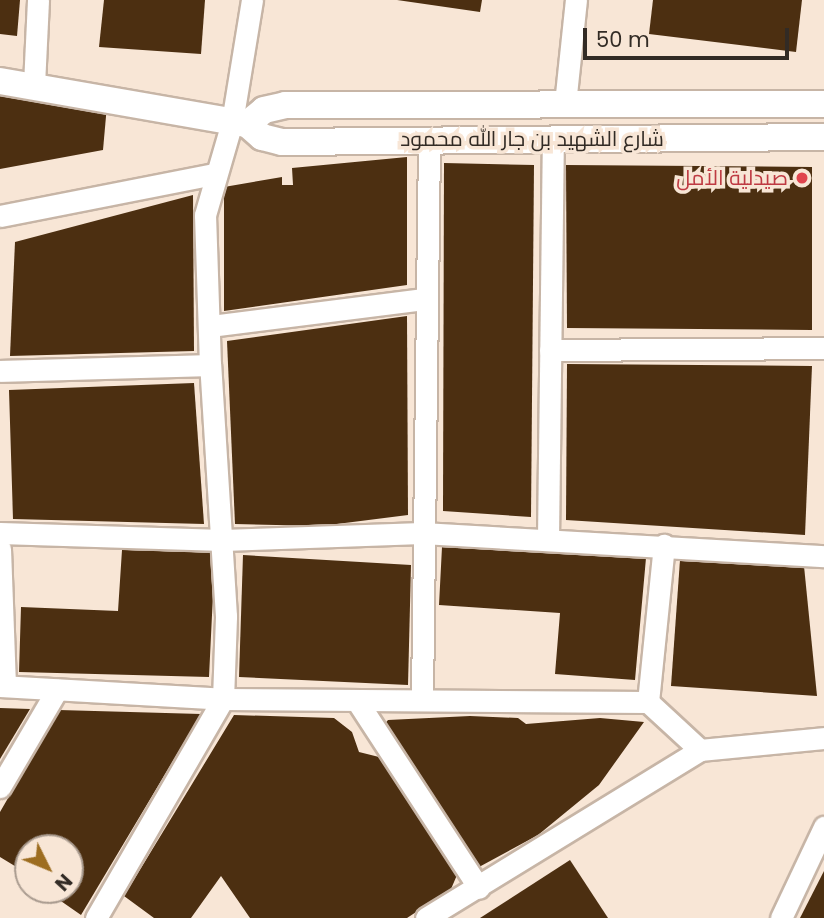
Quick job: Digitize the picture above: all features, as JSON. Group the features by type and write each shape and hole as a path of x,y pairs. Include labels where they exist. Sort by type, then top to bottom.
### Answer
{"street":[{"path":"34,85 38,0"},
{"path":"96,918 223,699 226,616 210,365 205,215 215,174 239,123 252,0"},
{"path":"565,104 576,0"},
{"name":"شارع الشهيد بن جار الله محمود","path":"0,81 239,123 272,141 824,137"},
{"name":"شارع الشهيد بن جار الله محمود","path":"239,123 264,110 285,105 824,104"},
{"path":"548,539 553,139"},
{"path":"422,699 429,140"},
{"path":"0,216 215,174"},
{"path":"210,326 425,299"},
{"path":"551,349 824,348"},
{"path":"0,371 210,365"},
{"path":"0,533 223,540 422,533 824,556"},
{"path":"648,702 664,545"},
{"path":"0,549 2,686 223,699 648,702 700,750"},
{"path":"0,787 57,690"},
{"path":"357,701 479,888"},
{"path":"426,918 479,888 597,811 700,750 824,738"},
{"path":"781,918 824,827"}],"building":[{"path":"0,0 20,0 17,36 0,34"},
{"path":"104,0 205,0 201,54 99,47"},
{"path":"397,0 482,0 480,12"},
{"path":"653,0 802,0 796,52 649,34"},
{"path":"0,95 107,105 103,150 0,169"},
{"path":"407,157 407,285 224,311 224,187 282,177 282,185 293,185 292,168"},
{"path":"444,163 534,165 531,517 443,511"},
{"path":"566,165 812,167 812,330 567,328"},
{"path":"193,195 194,351 10,356 15,242"},
{"path":"407,316 408,515 321,526 235,524 227,341"},
{"path":"567,364 812,366 805,535 566,520"},
{"path":"194,383 204,524 13,519 9,390"},
{"path":"442,547 646,558 635,680 555,674 560,613 439,605"},
{"path":"122,550 215,553 209,677 19,672 21,607 118,611"},
{"path":"243,555 411,565 408,685 239,677"},
{"path":"680,560 804,566 817,696 671,686"},
{"path":"0,708 30,709 0,759"},
{"path":"59,710 201,714 81,915 65,904 84,904 84,834 14,834 14,866 0,857 0,812"},
{"path":"234,715 334,718 352,732 359,752 379,757 457,875 451,889 407,918 250,918 221,876 191,918 154,918 124,896"},
{"path":"470,716 518,718 526,724 600,718 644,722 599,785 538,835 479,867 384,725 388,720"},
{"path":"570,860 608,918 480,918"},
{"path":"824,871 824,918 800,918"}],"place":[{"name":"صيدلية الأمل","path":"802,178"}]}
